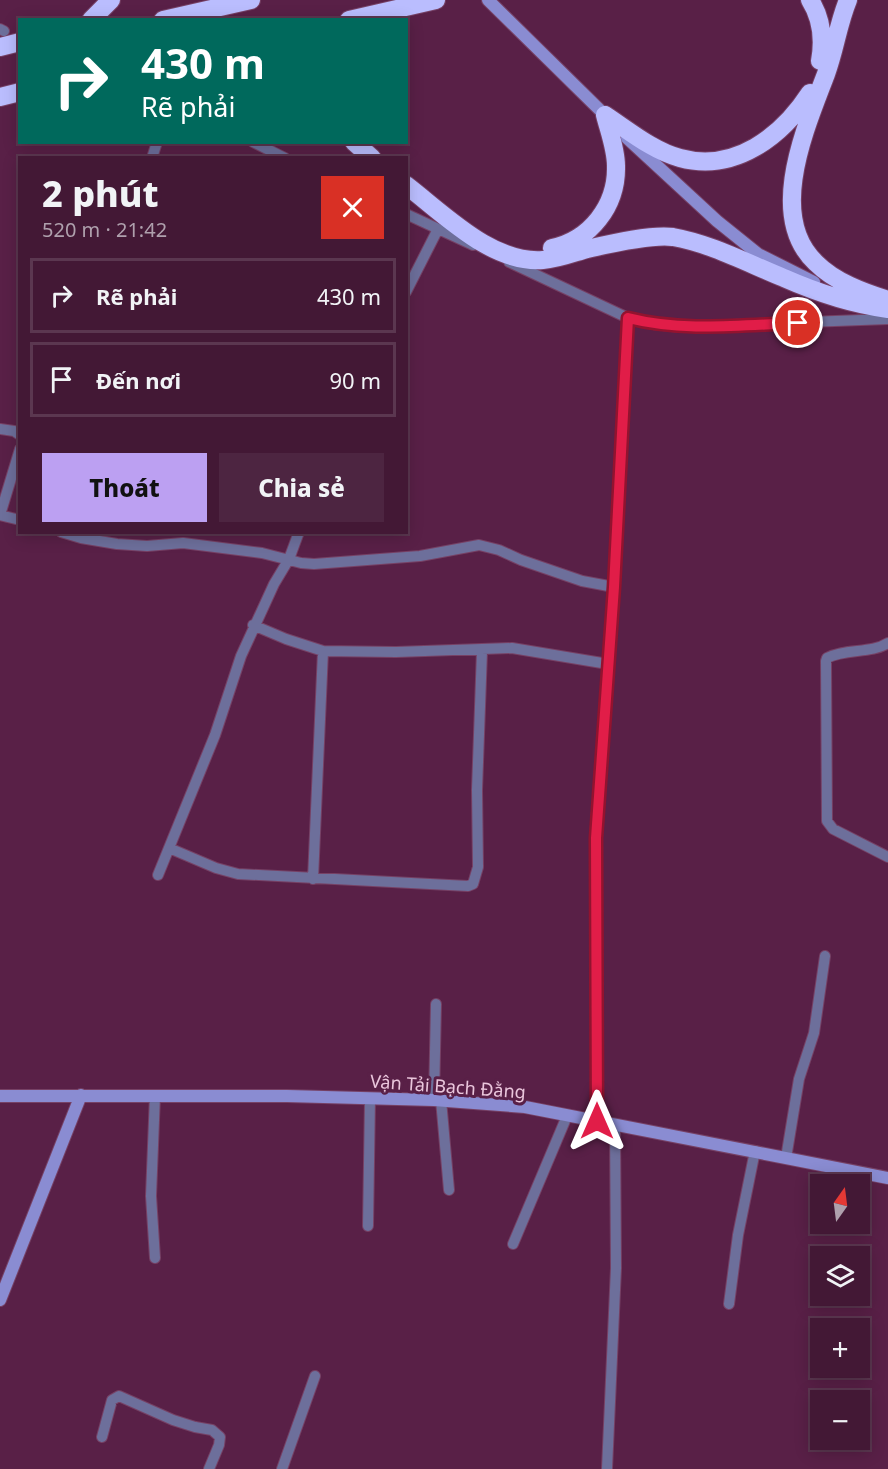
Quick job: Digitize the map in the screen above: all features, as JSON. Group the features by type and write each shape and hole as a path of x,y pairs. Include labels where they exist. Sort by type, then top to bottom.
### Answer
{"highway":[{"path":"93,18 111,0"},
{"path":"172,18 251,0"},
{"path":"358,18 436,0"},
{"path":"395,18 443,0"},
{"path":"604,115 647,143 679,158 709,163 743,154 773,137 797,113 810,93 819,70 824,41 818,13 810,0"},
{"path":"848,0 827,71 808,119 792,182 795,221 802,246 815,263 837,279 888,300"},
{"path":"1,36 18,41"},
{"path":"0,56 18,52"},
{"path":"0,97 18,92"},
{"path":"408,174 485,233 513,247 542,250 567,245 590,230 606,211 614,187 616,165 604,115"},
{"path":"356,144 370,156"},
{"path":"375,144 386,156"},
{"path":"408,187 480,242 509,257 542,260 626,241 670,237 706,245 820,293 859,305 888,308"}],"street":[{"path":"488,0 690,197 758,254 816,283 865,302 888,308"},
{"path":"257,144 281,156"},
{"path":"408,215 628,318 653,324 681,327 888,320"},
{"path":"408,288 438,229"},
{"path":"597,1121 596,838 614,587 628,318"},
{"path":"0,429 14,430 18,433"},
{"path":"18,455 0,515 18,520"},
{"path":"68,534 117,544 147,546 183,543 262,553 301,563 330,564 420,556 479,545 499,550 582,581 614,587"},
{"path":"158,875 215,735 253,625 289,560 298,534"},
{"path":"253,625 323,651 482,651 513,648 530,653 608,664"},
{"path":"888,643 875,648 847,651 828,658 826,661 825,731 827,821 833,829 888,857"},
{"path":"313,879 323,651"},
{"path":"169,848 216,868 238,874 468,886 473,884 478,867 477,790 482,651"},
{"path":"786,1158 800,1079 814,1034 825,956"},
{"path":"436,1004 438,1100 449,1190"},
{"path":"0,1300 81,1095"},
{"path":"155,1095 151,1196 155,1258"},
{"name":"Vận Tải Bạch Đằng","path":"0,1096 155,1095 370,1098 438,1100 525,1107 888,1178"},
{"path":"368,1226 370,1098"},
{"path":"513,1244 567,1116"},
{"path":"608,1469 616,1268 615,1124"},
{"path":"729,1304 738,1235 755,1151"},
{"path":"282,1469 315,1376"},
{"path":"102,1437 112,1400 119,1396 173,1420 213,1430 220,1437 209,1469"}],"route":[{"path":"597,1121 596,838 614,587 628,318 681,327 798,323"}]}
